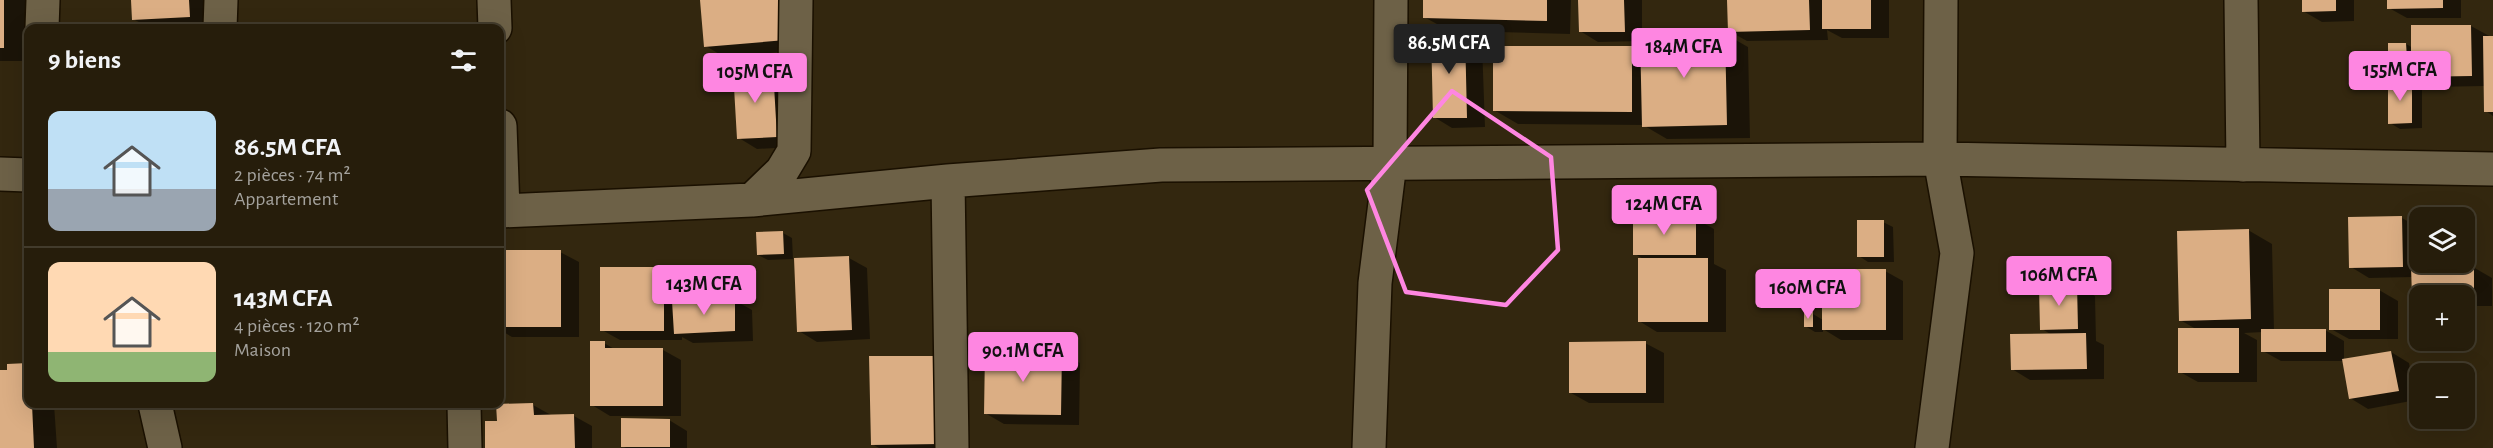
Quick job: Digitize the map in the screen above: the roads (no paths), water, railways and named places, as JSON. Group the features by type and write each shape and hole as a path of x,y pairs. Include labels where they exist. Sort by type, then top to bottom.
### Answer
{"street":[{"path":"42,24 43,0"},
{"path":"220,24 221,0"},
{"path":"494,0 495,24"},
{"path":"752,200 782,171 794,151 796,0"},
{"path":"1369,448 1375,283 1390,163 1391,0"},
{"path":"1932,448 1957,253 1940,159 1941,0"},
{"path":"2241,0 2243,165"},
{"path":"504,210 752,200 948,181 1161,165 1940,159 2493,169"},
{"path":"0,174 24,175"},
{"path":"948,181 952,448"},
{"path":"156,408 165,448"},
{"path":"464,408 465,448"}]}
